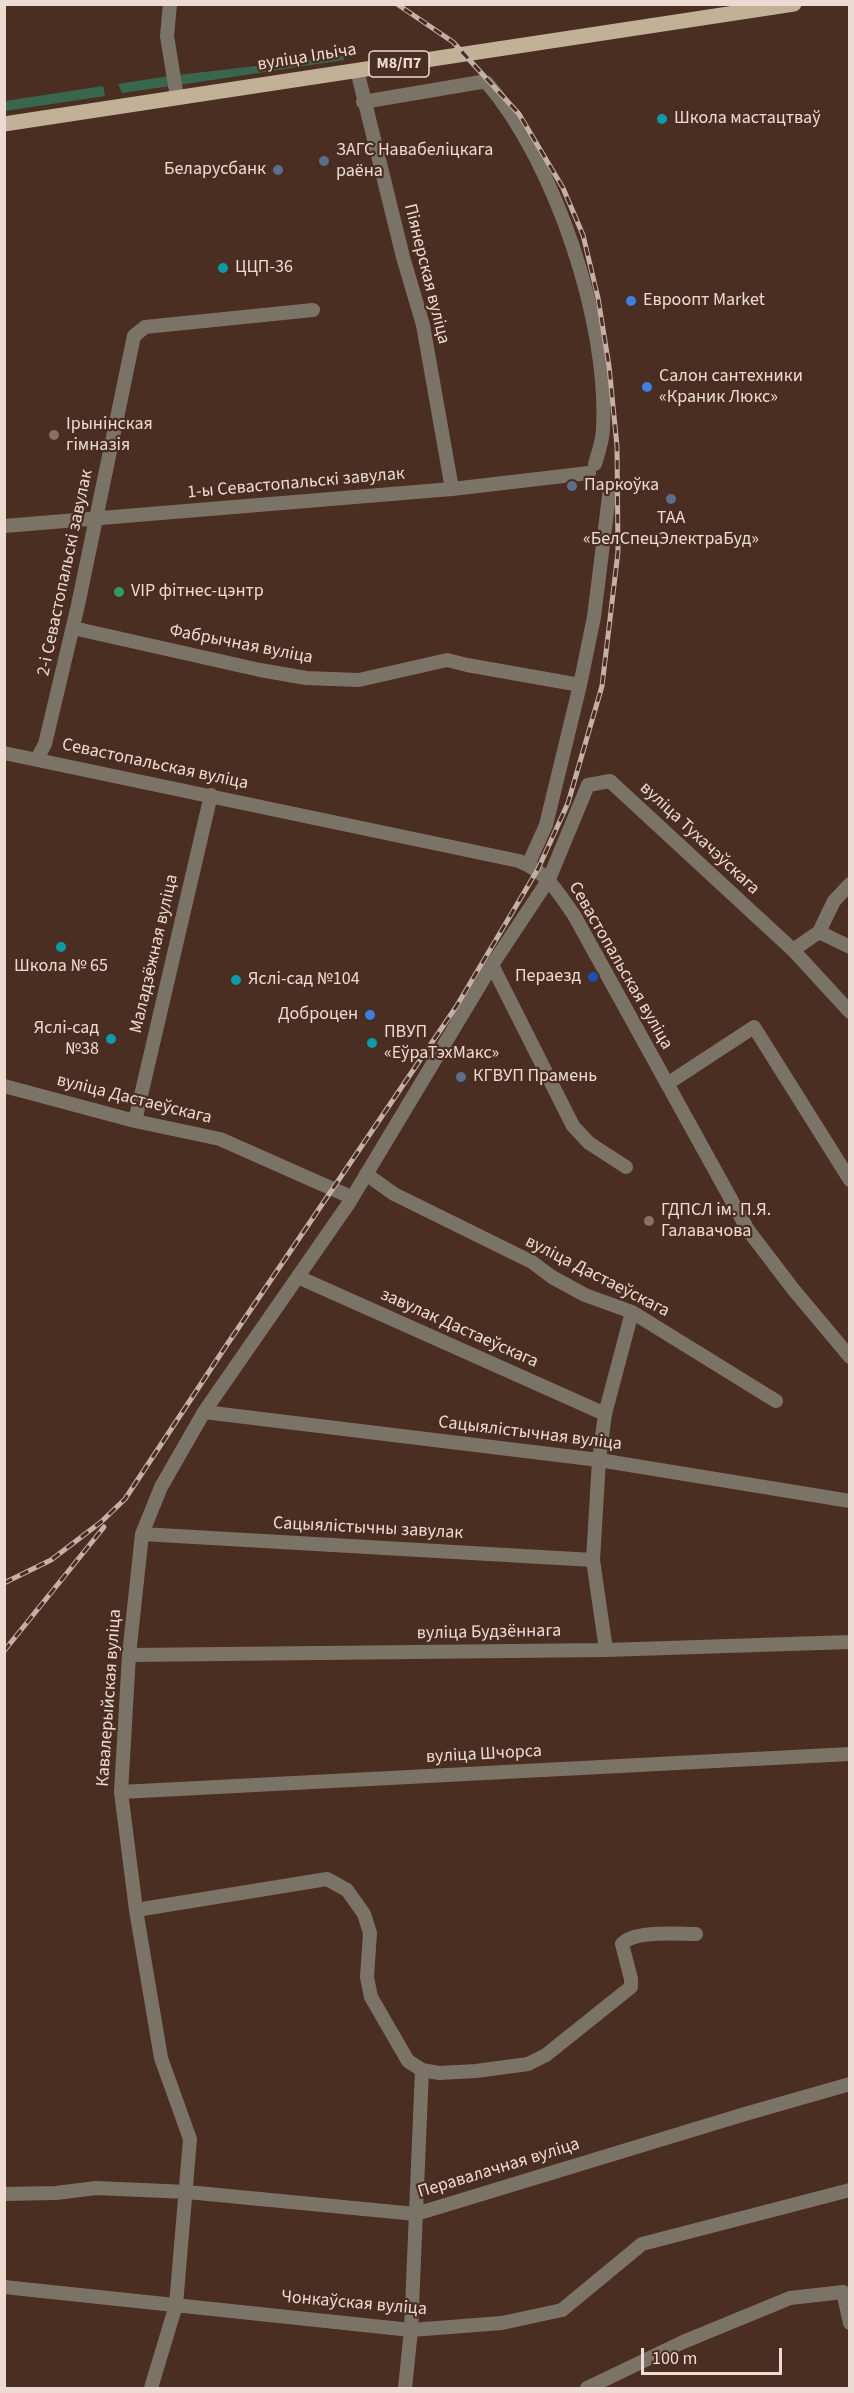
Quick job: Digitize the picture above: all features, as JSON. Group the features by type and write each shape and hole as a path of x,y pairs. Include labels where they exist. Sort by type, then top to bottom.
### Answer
{"main road":[{"name":"вуліца Ільіча","path":"4,124 794,4"}],"street":[{"path":"170,4 167,36 177,98"},
{"name":"Піянерская вуліца","path":"357,70 363,102 403,257 423,325 452,489"},
{"name":"1-ы Севастопальскі завулак","path":"4,526 452,489 592,469 603,431 601,370 587,290 560,211 532,151 498,96 487,83 481,82 363,102"},
{"name":"2-і Севастопальскі завулак","path":"37,759 45,744 73,628 134,336 145,327 313,310"},
{"path":"528,865 546,825 580,685 594,617 610,488"},
{"name":"Фабрычная вуліца","path":"73,628 260,670 306,678 359,680 447,660 580,685"},
{"name":"Севастопальская вуліца","path":"4,753 519,861 538,869 549,879 574,915 748,1230 849,1357"},
{"name":"вуліца Тухачэўскага","path":"549,879 588,785 610,781 793,950 849,1012"},
{"name":"Маладзёжная вуліца","path":"135,1121 211,795"},
{"path":"350,1200 492,966 549,879"},
{"path":"793,950 819,932 834,901 849,884"},
{"path":"819,932 849,947"},
{"path":"492,966 573,1126 589,1143 626,1167"},
{"path":"667,1084 754,1027 849,1180"},
{"name":"вуліца Дастаеўскага","path":"4,1086 135,1121 220,1139 350,1200"},
{"name":"вуліца Дастаеўскага","path":"366,1174 394,1194 532,1263 552,1277 585,1294 633,1312 776,1401"},
{"name":"Кавалерыйская вуліца","path":"151,2388 176,2305 190,2139 161,2058 136,1910 121,1792 129,1655 142,1534 161,1487 204,1412 350,1200"},
{"name":"завулак Дастаеўскага","path":"298,1277 605,1414"},
{"path":"606,1650 593,1560 599,1460 605,1414 633,1312"},
{"name":"Сацыялістычная вуліца","path":"204,1412 599,1460 849,1501"},
{"name":"Сацыялістычны завулак","path":"142,1534 593,1560"},
{"name":"вуліца Будзённага","path":"129,1655 606,1650 849,1642"},
{"name":"вуліца Шчорса","path":"121,1792 849,1754"},
{"path":"136,1910 327,1880 347,1890 364,1914 370,1933 367,1977 371,1997 408,2061 422,2070 439,2073 528,2064 546,2055 631,1988 631,1979 622,1944 627,1938 641,1935 696,1934"},
{"path":"405,2388 411,2330 422,2070"},
{"name":"Перавалачная вуліца","path":"4,2194 56,2193 96,2188 187,2192 416,2214 849,2084"},
{"name":"Чонкаўская вуліца","path":"4,2287 411,2330 502,2323 562,2310 642,2244 849,2190"},
{"path":"587,2388 683,2342 790,2298 843,2292 849,2323"}],"green space":[{"path":"343,56 344,60 179,85 177,75"},
{"path":"169,76 170,86 122,93 118,84"},
{"path":"103,86 105,96 5,111 5,101"}],"railway":[{"path":"4,1583 51,1560 101,1522 125,1499 456,1007 538,869 568,803 602,686 618,552 617,446 609,366 598,298 583,235 563,188 519,114 453,42 397,4"},
{"path":"4,1651 104,1527"}],"place":[{"name":"Школа мастацтваў","path":"662,119"},
{"name":"ЗАГС Навабеліцкага раёна","path":"324,161"},
{"name":"Беларусбанк","path":"278,170"},
{"name":"ЦЦП-36","path":"223,268"},
{"name":"Евроопт Market","path":"631,301"},
{"name":"Салон сантехники «Краник Люкс»","path":"647,387"},
{"name":"Ірынінская гімназія","path":"54,435"},
{"name":"Паркоўка","path":"572,486"},
{"name":"ТАА «БелСпецЭлектраБуд»","path":"671,499"},
{"name":"VIP фітнес-цэнтр","path":"119,592"},
{"name":"Школа № 65","path":"61,947"},
{"name":"Пераезд","path":"593,977"},
{"name":"Яслі-сад №104","path":"236,980"},
{"name":"Доброцен","path":"370,1015"},
{"name":"Яслі-сад №38","path":"111,1039"},
{"name":"ПВУП «ЕўраТэхМакс»","path":"372,1043"},
{"name":"КГВУП Прамень","path":"461,1077"},
{"name":"ГДПСЛ ім. П.Я. Галавачова","path":"649,1221"}]}
